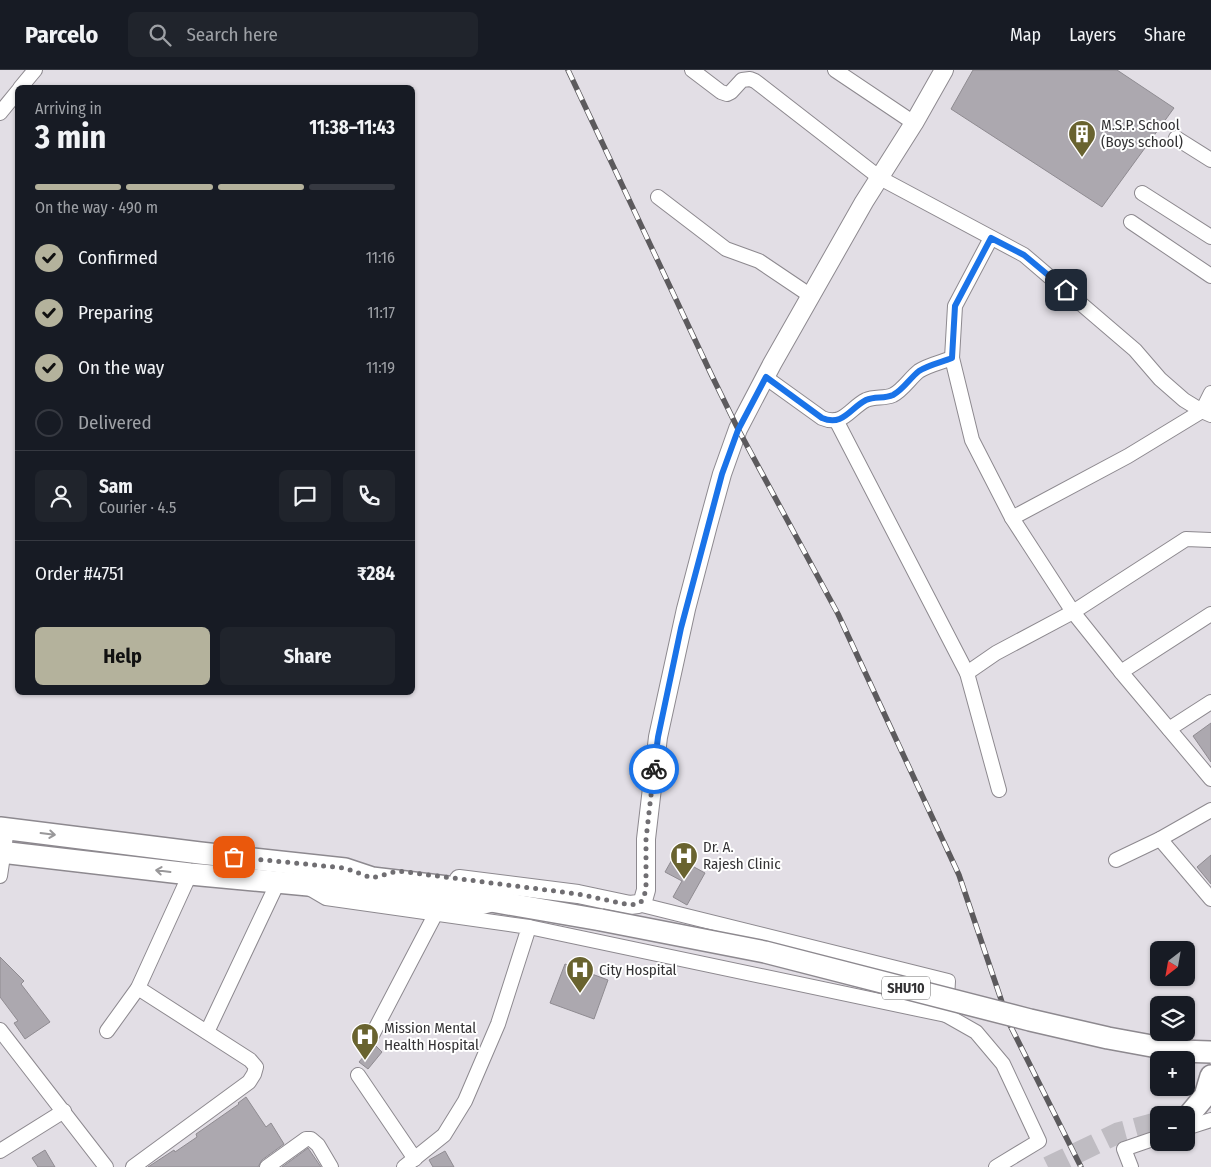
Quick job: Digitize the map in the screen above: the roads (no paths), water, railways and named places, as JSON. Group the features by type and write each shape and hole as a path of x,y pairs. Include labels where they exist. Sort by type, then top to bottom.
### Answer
{"main road":[{"name":"SHU10","path":"4,828 200,853 345,868 372,878 473,890 491,901 765,952 1030,1020 1108,1038 1179,1051 1211,1052"},
{"name":"SHU10","path":"2,852 190,874 351,889 472,906 491,901"},
{"path":"1211,1076 1205,1096 1190,1114 1211,1109"}],"street":[{"path":"692,70 721,92 727,94 742,80 750,79 755,81 880,178 1024,255 1135,350 1160,379 1184,400 1206,413"},
{"path":"835,70 914,123"},
{"path":"638,904 642,901 646,890 646,839 658,737 686,609 722,474 738,430 766,377 864,202 914,123 939,72"},
{"path":"0,113 15,95"},
{"path":"1176,138 1211,160"},
{"path":"1142,193 1211,237"},
{"path":"658,197 726,249 759,262 811,296"},
{"path":"1131,222 1211,276"},
{"path":"991,238 955,306 952,358 972,440 1012,518 1073,612 1211,779"},
{"path":"766,377 822,418 836,420 845,416 864,401 871,398 886,398 894,394 921,370 952,358"},
{"path":"1012,518 1206,413 1211,393"},
{"path":"836,420 967,673 999,790"},
{"path":"967,673 996,653 1073,612 1186,539 1211,540"},
{"path":"1121,672 1211,614"},
{"path":"1169,730 1211,702"},
{"path":"1116,860 1160,839 1211,810"},
{"path":"0,876 4,828"},
{"path":"1160,839 1211,900"},
{"path":"372,878 398,871 578,894 630,905 638,904 948,981 946,1015"},
{"path":"107,1031 138,988 190,874"},
{"path":"207,1032 278,882"},
{"path":"302,884 326,898 529,927 946,1015 976,1032 1003,1064 1039,1141 996,1167"},
{"path":"369,1041 436,913"},
{"path":"358,1075 410,1163 444,1135 465,1101 498,1024 529,927"},
{"path":"755,975 760,934"},
{"path":"133,1167 249,1082 256,1067 250,1060 138,988"},
{"path":"0,1030 106,1167"},
{"path":"0,1151 64,1111"},
{"path":"1195,1125 1211,1120"},
{"path":"267,1167 306,1139 311,1139 318,1145 331,1167"},
{"path":"1131,1167 1124,1149 1150,1140"}],"tunnel":[{"path":"1048,1167 1118,1133 1150,1124"}],"railway":[{"path":"568,70 738,429 838,614 959,875 1009,1023 1081,1167"}],"place":[{"name":"M.S.P. School (Boys school)","path":"1082,158"},
{"name":"Dr. A. Rajesh Clinic","path":"684,880"},
{"name":"City Hospital","path":"580,994"},
{"name":"Mission Mental Health Hospital","path":"365,1061"}]}
